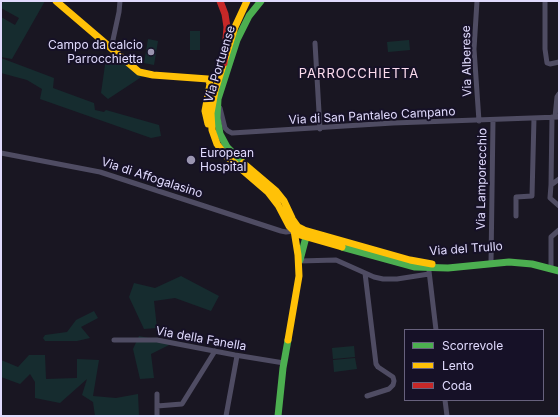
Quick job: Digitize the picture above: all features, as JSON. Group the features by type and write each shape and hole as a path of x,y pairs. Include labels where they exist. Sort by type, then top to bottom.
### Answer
{"main road":[{"path":"56,1 111,49 142,73 208,79 210,84 205,111 207,122 213,134"},
{"path":"220,1 227,22 224,63"},
{"name":"Via Portuense","path":"247,1 224,63 211,106 210,119 213,134 219,147 227,157 263,187 272,197 289,226 294,231"},
{"name":"Via Portuense","path":"261,1 238,27 237,40 218,99 217,110 218,126 225,145 276,191 284,202 292,218 299,261 299,280 284,363 278,416"},
{"name":"Via del Trullo","path":"292,218 305,234"},
{"name":"Via del Trullo","path":"294,231 298,234 305,234 375,253 410,260 430,269"},
{"name":"Via Portuense","path":"299,261 303,252 305,234"},
{"name":"Via del Trullo","path":"375,253 415,267 430,269 448,268 491,261 521,262 554,267 559,271"}],"street":[{"path":"111,49 120,1"},
{"name":"Via Alberese","path":"477,1 474,49 479,121"},
{"path":"545,1 545,49 547,63 550,64 559,62"},
{"path":"315,43 320,129"},
{"path":"559,94 556,97 550,198 559,206"},
{"name":"Via di San Pantaleo Campano","path":"218,99 220,114 226,130 231,133 555,117"},
{"path":"516,216 516,197 532,196 534,118"},
{"name":"Via Lamporecchio","path":"491,261 493,120"},
{"name":"Via di Affogalasino","path":"1,153 100,172 281,231 294,231"},
{"path":"551,185 559,179"},
{"path":"554,267 551,237 559,230"},
{"name":"Via del Trullo","path":"299,261 336,260 378,279 386,280 416,276 430,269"},
{"name":"Via del Trullo","path":"415,267 416,276"},
{"path":"430,269 436,329"},
{"path":"365,273 376,364 393,377 394,381 390,389 367,396"},
{"name":"Via della Fanella","path":"114,340 157,340 237,356 284,363"},
{"path":"157,406 182,404 215,351"},
{"path":"226,416 237,356"},
{"path":"157,394 157,416"},
{"path":"445,401 447,416"}],"green space":[{"path":"3,1 45,1 12,59 1,57 1,17 15,25 19,18 1,8"},
{"path":"190,31 200,31 200,50 190,50"},
{"name":"Campo da calcio Parrocchietta","path":"148,39 158,41 154,65 144,63"},
{"path":"409,40 410,50 388,52 387,42"},
{"path":"115,57 143,76 108,99 101,93 106,58"},
{"path":"1,58 54,78 53,88 94,103 95,110 104,112 106,110 159,125 161,136 151,138 40,99 42,89 27,80 1,73"},
{"path":"181,276 219,296 211,311 175,298 154,301 157,328 144,329 129,297 134,283 155,288"},
{"path":"94,311 98,318 81,327 90,338 77,341 45,341 43,338 45,335 67,332 76,320"},
{"path":"139,336 173,343 151,354 154,378 140,379 133,349"},
{"path":"354,346 355,357 333,359 332,348"},
{"path":"29,355 45,355 46,379 77,378 77,359 99,360 93,396 116,398 138,394 139,416 95,416 93,402 82,395 87,379 60,403 35,398 35,382 30,374 20,384 1,377 1,360 18,367"},
{"path":"355,358 357,369 334,372 333,360"}],"traffic: fast":[{"path":"243,163 227,147 220,134 217,118 218,99 237,40 249,16 261,1"},
{"path":"300,260 306,237"},
{"path":"342,247 415,267 448,268 509,262 532,264 559,271"},
{"path":"278,416 283,368 288,340"}],"traffic: slow":[{"path":"56,1 139,72 153,75 208,79 210,84 205,111 208,124"},
{"path":"247,1 235,27 215,91 211,113 212,130 217,144 225,155 268,192 278,205 289,226 294,231 300,235 342,247"},
{"path":"243,163 276,191 284,201 292,218 298,255 299,276 288,340"},
{"path":"293,220 298,227 304,230 410,260 432,264"}],"traffic: jam":[{"path":"220,1 225,14 227,27 224,63"}],"place":[{"name":"Campo da calcio Parrocchietta","path":"151,52"},
{"name":"European Hospital","path":"191,160"}],"district":[{"name":"PARROCCHIETTA","path":"359,74"}]}
